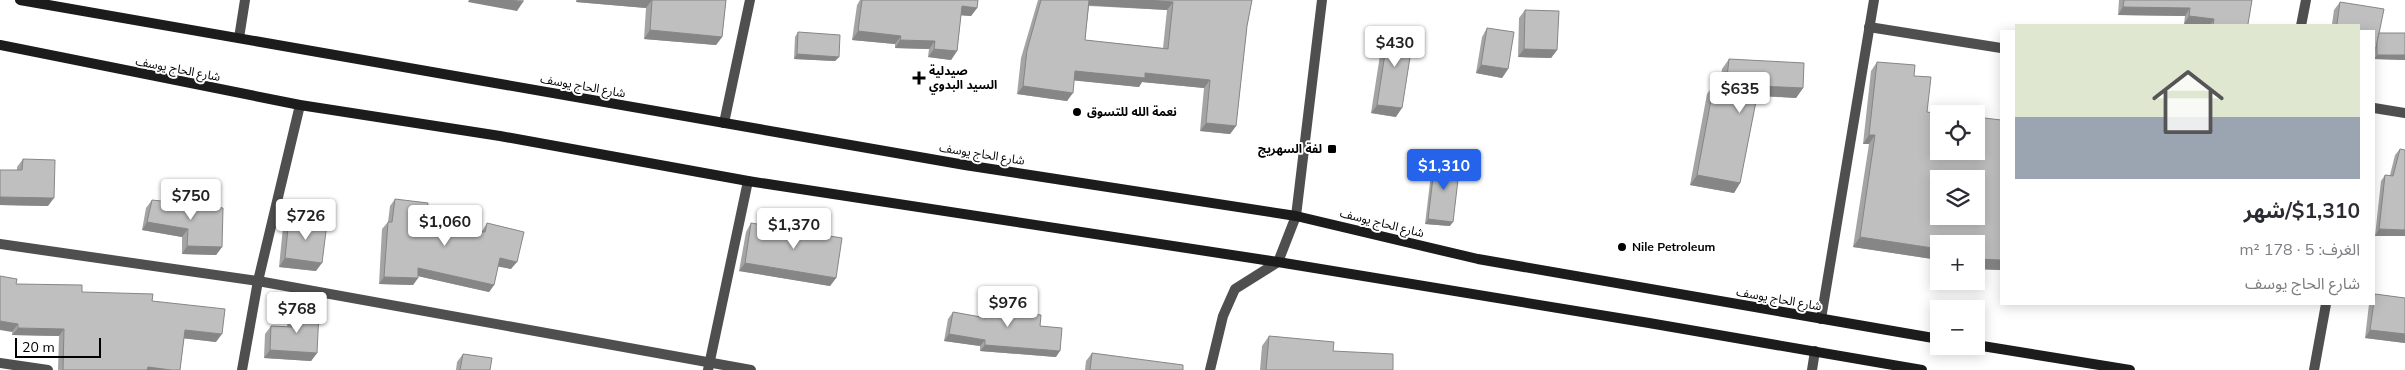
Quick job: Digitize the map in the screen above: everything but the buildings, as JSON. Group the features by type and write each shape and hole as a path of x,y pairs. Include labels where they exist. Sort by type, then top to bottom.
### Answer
{"main road":[{"name":"شارع الحاج يوسف","path":"20,0 965,165 1296,216 1478,259 1930,337"},
{"name":"شارع الحاج يوسف","path":"0,45 300,105 500,136 748,181 1278,262 1922,370"},
{"path":"1985,346 2130,370"}],"street":[{"path":"238,38 245,0"},
{"path":"724,123 750,0"},
{"path":"1210,370 1223,316 1235,288 1278,262 1296,216 1322,0"},
{"path":"1821,319 1874,0"},
{"path":"2300,30 2306,0"},
{"path":"1869,26 2000,48"},
{"path":"242,370 258,281 300,105"},
{"path":"2375,108 2405,113"},
{"path":"709,366 748,181"},
{"path":"0,244 258,281 709,366 751,370"},
{"path":"2314,370 2326,305"},
{"path":"1812,370 1815,351"},
{"path":"0,363 48,370"}],"place":[{"name":"صيدلية السيد البدوي","path":"919,78"},
{"name":"نعمة الله للتسوق","path":"1077,112"},
{"name":"لفة السهريج","path":"1332,149"},
{"name":"Nile Petroleum","path":"1622,247"}]}
